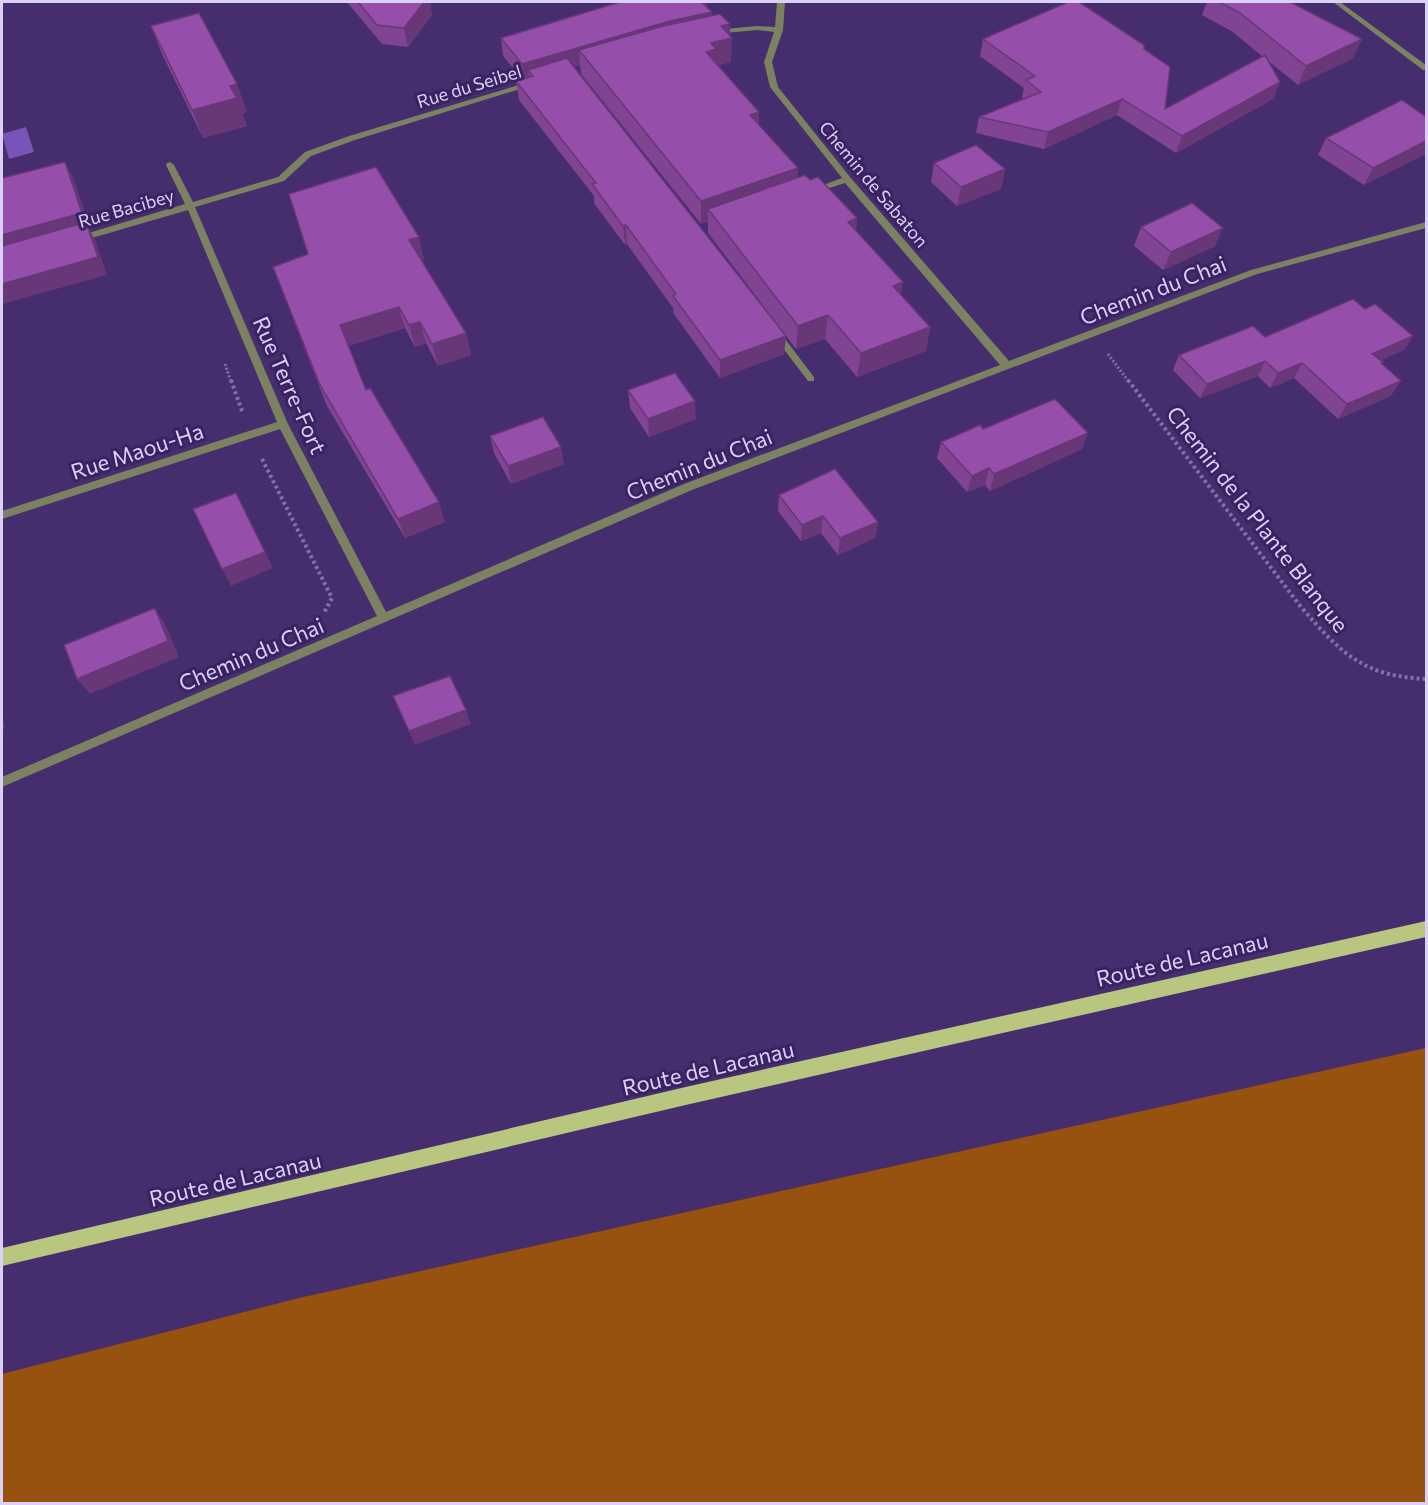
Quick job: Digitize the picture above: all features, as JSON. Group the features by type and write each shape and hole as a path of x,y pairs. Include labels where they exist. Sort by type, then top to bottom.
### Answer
{"main road":[{"name":"Route de Lacanau","path":"2,1257 713,1090 1426,929"}],"street":[{"name":"Chemin de Sabaton","path":"781,2 779,30 768,62 774,87 847,178 1008,367"},
{"path":"1336,2 1426,68"},
{"path":"700,35 757,28 779,30"},
{"name":"Rue du Seibel","path":"191,207 281,179 308,154 352,138 538,82"},
{"name":"Rue Terre-Fort","path":"170,165 191,207 283,424 383,616"},
{"path":"804,194 847,178"},
{"name":"Rue Bacibey","path":"67,242 191,207"},
{"name":"Chemin du Chai","path":"2,782 383,616 688,487 1254,272 1426,225"},
{"path":"769,323 812,379"},
{"name":"Rue Maou-Ha","path":"2,515 283,424"}],"path":[{"name":"Chemin de la Plante Blanque","path":"1093,334 1301,606 1334,645 1373,672 1426,679"}],"shaded area":[{"path":"26,127 34,152 9,159 2,134"},
{"path":"1426,1048 1426,1503 2,1503 2,1374 299,1298"}],"building":[{"path":"358,2 424,2 404,28 377,25"},
{"path":"620,2 701,2 712,12 670,21 522,64 501,38"},
{"path":"1068,2 1079,2 1144,45 1144,49 1170,67 1165,109 1265,55 1280,82 1182,136 1122,99 1048,132 979,117 1041,92 1026,80 1035,76 983,39"},
{"path":"1219,2 1290,2 1362,39 1306,66 1240,13"},
{"path":"199,13 237,84 230,86 237,98 192,110 151,26"},
{"path":"720,14 730,24 721,26 732,38 711,43 716,49 706,52 759,112 750,115 798,168 701,201 579,50 663,26"},
{"path":"567,58 786,336 720,360 673,296 676,294 626,225 623,226 592,184 596,183 516,81 533,76 528,70"},
{"path":"1402,100 1426,117 1426,141 1373,168 1326,138"},
{"path":"976,145 1005,169 961,187 934,163"},
{"path":"65,162 82,213 2,235 2,178"},
{"path":"376,167 419,237 409,240 466,333 432,344 420,322 409,325 399,307 340,325 366,390 370,388 439,502 398,519 320,385 273,267 308,254 289,194"},
{"path":"805,175 810,180 818,177 857,218 848,222 903,282 893,286 930,327 861,353 828,315 798,326 708,209"},
{"path":"1192,203 1223,228 1171,252 1141,227"},
{"path":"86,222 98,257 2,284 2,246"},
{"path":"1353,299 1365,309 1375,304 1413,336 1372,354 1401,381 1347,404 1302,363 1278,373 1265,361 1207,384 1179,355 1253,326 1265,337"},
{"path":"675,373 695,401 648,419 628,390"},
{"path":"1055,399 1088,433 994,474 989,468 972,476 941,442 980,425 983,429"},
{"path":"543,417 561,447 508,466 490,436"},
{"path":"835,469 878,522 840,538 823,516 802,525 779,495"},
{"path":"236,493 265,552 222,569 193,509"},
{"path":"155,608 168,641 77,679 64,645"},
{"path":"450,676 466,710 409,731 393,696"}]}
